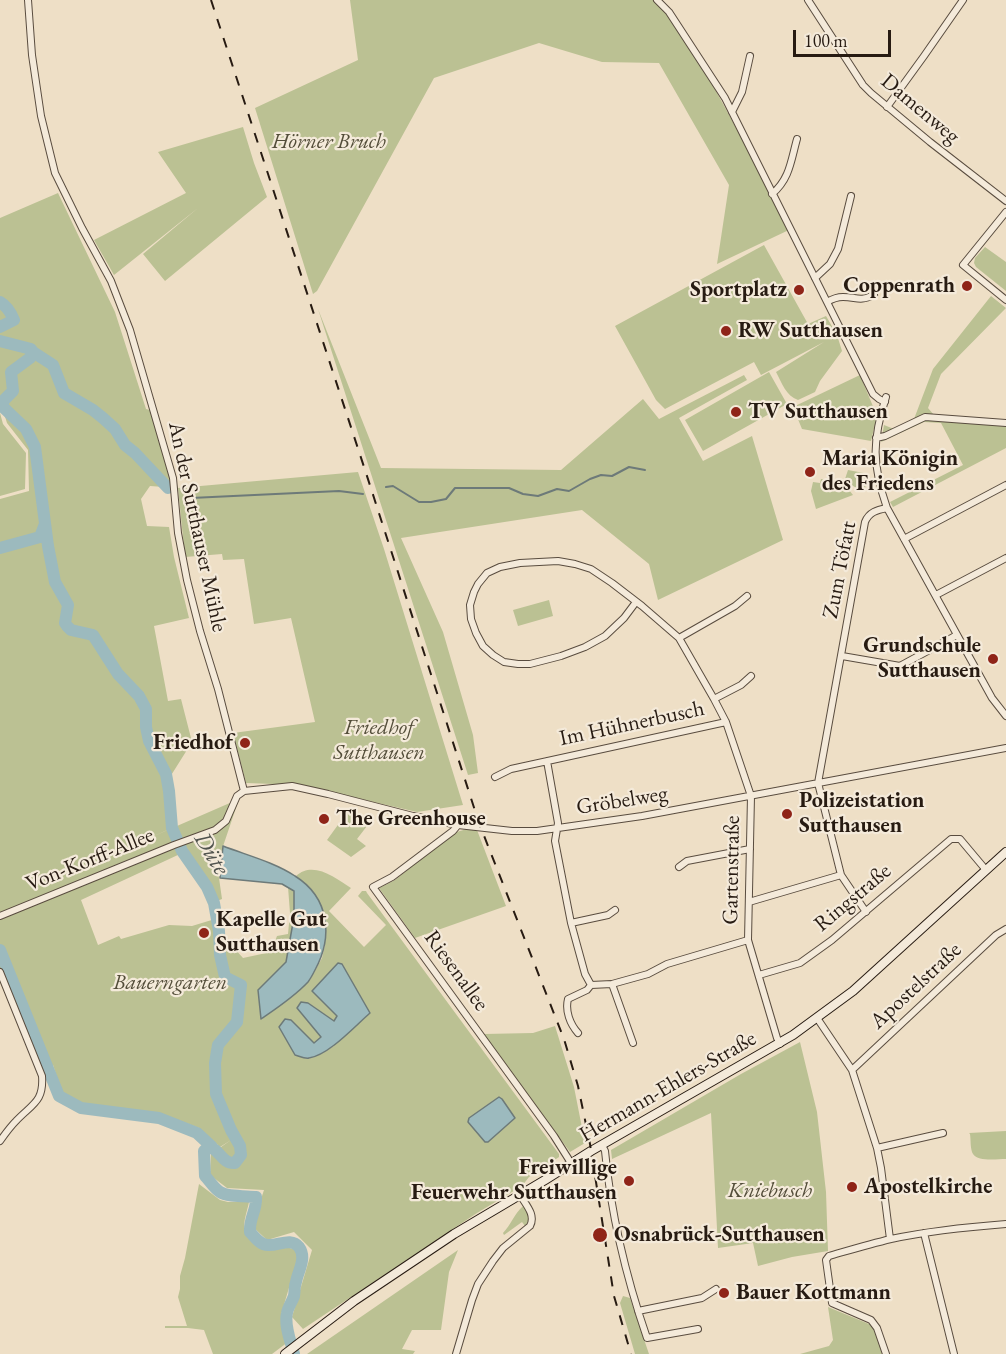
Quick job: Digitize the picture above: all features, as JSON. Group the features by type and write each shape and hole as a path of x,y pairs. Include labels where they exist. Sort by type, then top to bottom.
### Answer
{"street":[{"name":"An der Sutthauser Mühle","path":"28,0 32,56 41,116 55,173 111,281 133,341 172,478 178,533 187,580 244,791"},
{"path":"657,0 684,33 725,98 827,302 837,297 857,300 867,299 874,295"},
{"name":"Damenweg","path":"808,0 863,85 887,107 1006,201"},
{"path":"887,107 963,0"},
{"path":"732,112 742,92 750,56"},
{"path":"772,194 782,186 797,139"},
{"path":"815,278 830,264 838,249 851,196"},
{"path":"1006,212 963,265 1006,300"},
{"name":"Zum Töfatt","path":"818,783 865,522 871,513 887,508 875,461 876,438 885,400 873,394 827,302"},
{"path":"876,438 925,417 1006,423"},
{"path":"904,539 1006,485"},
{"path":"887,508 992,698 1006,716"},
{"path":"936,595 1006,558"},
{"name":"Gartenstraße","path":"636,602 624,618 605,636 561,656 530,664 504,662 493,656 483,646 476,633 470,605 478,584 487,573 500,567 538,561 567,562 591,569 636,602 679,638 726,722 751,796 748,940 780,1044"},
{"path":"679,638 735,606 747,596"},
{"path":"842,656 900,666 957,635"},
{"path":"714,699 741,685 751,676"},
{"name":"Im Hühnerbusch","path":"495,777 511,769 726,722"},
{"name":"Gröbelweg","path":"244,791 298,787 458,825 526,832 556,830 642,816 1006,748"},
{"name":"Im Hühnerbusch","path":"546,761 558,822 555,841 571,923 585,974 591,985"},
{"path":"818,783 841,874 866,912"},
{"name":"Von-Korff-Allee","path":"0,916 184,841 208,834 226,821 237,796 244,791"},
{"name":"Riesenallee","path":"458,825 392,878 373,887 572,1163"},
{"name":"Ringstraße","path":"759,975 800,963 832,940 951,839 960,838 986,870"},
{"path":"679,867 687,861 750,849"},
{"name":"Hermann-Ehlers-Straße","path":"285,1354 354,1301 454,1234 602,1145 780,1044 853,991 1006,852"},
{"path":"749,902 841,874"},
{"path":"571,923 608,915 615,910"},
{"name":"Apostelstraße","path":"852,1070 996,935 1006,929"},
{"path":"578,1033 572,1027 566,1007 568,999 587,990 591,985 612,984 648,974 667,964 748,940"},
{"path":"0,972 42,1076 43,1088 39,1099 17,1120 0,1141"},
{"path":"612,984 633,1043"},
{"path":"817,1018 852,1070 883,1178 890,1239"},
{"path":"876,1148 943,1133"},
{"path":"602,1145 605,1151 617,1233 632,1294 647,1338 698,1329"},
{"path":"456,1354 478,1284 503,1248 532,1223 531,1213 520,1195"},
{"path":"886,1354 877,1328 870,1320 832,1304 826,1260 829,1256 890,1239 1006,1224"},
{"path":"924,1233 954,1354"},
{"path":"638,1311 702,1298 716,1289"}],"green space":[{"name":"Hörner Bruch","path":"350,0 659,0 673,12 791,229 717,264 729,185 659,63 602,62 539,43 434,78 317,291 313,294 255,108 358,60"},
{"path":"243,127 267,197 165,281 143,254 198,208 114,275 94,240 186,193 158,152"},
{"name":"Bauerngarten","path":"58,193 115,312 146,409 154,411 178,488 150,486 141,499 147,526 169,527 189,618 154,626 168,701 181,699 192,742 170,777 161,776 169,791 172,828 131,846 239,799 217,864 222,899 212,903 180,854 81,900 98,945 119,936 121,939 169,925 192,926 215,919 218,932 218,955 223,978 239,987 235,1022 216,1045 214,1063 211,1063 211,1096 230,1139 220,1103 219,1046 238,1023 242,985 225,975 221,952 234,948 243,958 271,952 277,936 288,934 290,913 288,887 294,891 294,917 286,962 258,990 261,1019 293,996 310,980 322,958 325,945 305,884 296,876 310,870 317,870 351,888 329,911 364,947 386,925 358,896 362,891 366,891 559,1154 559,1157 529,1177 522,1186 477,1213 303,1329 292,1317 312,1250 294,1232 267,1240 252,1226 264,1190 227,1188 210,1175 211,1154 231,1140 220,1147 199,1128 160,1113 83,1104 62,1092 53,1065 37,1070 0,982 0,499 29,491 28,450 7,423 0,401 0,218","holes":["308,1003 334,1021 338,1016 334,1046 308,1059 289,1042 279,1027 291,1020 314,1043 322,1037"]},
{"name":"RW Sutthausen","path":"764,245 808,324 826,316 837,335 842,351 820,381 815,392 798,400 787,392 776,372 824,342 761,375 754,362 665,409 656,400 615,326"},
{"path":"985,247 1006,262 1006,291 974,263 975,258"},
{"path":"991,296 1006,308 941,374 928,408 934,415 1006,420 1006,448 893,507 890,502 963,465 941,423 924,422 881,442 884,425 894,429 914,419 933,369"},
{"path":"318,309 381,468 561,470 643,399 659,419 744,375 747,380 679,418 703,461 752,436 783,540 658,600 649,564 582,510 401,538 443,632 473,735 478,773 468,775"},
{"name":"TV Sutthausen","path":"769,372 787,404 703,451 685,420"},
{"path":"860,375 877,416 871,441 802,429 793,407"},
{"path":"0,413 3,424 26,453 25,489 0,496"},
{"path":"848,470 869,474 866,487 860,490 848,483 845,479"},
{"name":"Friedhof Sutthausen","path":"358,472 463,805 417,812 300,785 246,783 233,733 315,722 291,618 254,624 244,559 223,560 222,554 185,557 178,488"},
{"path":"821,479 843,485 853,495 816,509 811,491 813,482 820,483"},
{"path":"549,600 553,616 518,626 513,610"},
{"path":"348,811 367,826 357,839 366,846 351,857 327,840"},
{"path":"467,829 477,830 506,906 415,938 379,888 395,880 453,833"},
{"path":"555,1026 574,1087 585,1143 570,1152 484,1034 533,1033"},
{"name":"Kniebusch","path":"800,1042 817,1112 826,1192 828,1251 758,1266 753,1243 718,1248 711,1113 612,1159 611,1150"},
{"path":"1006,1131 1006,1159 993,1160 975,1157 969,1133"},
{"path":"199,1184 220,1200 249,1202 245,1219 246,1233 258,1247 267,1250 287,1248 296,1250 298,1257 281,1315 288,1342 272,1354 213,1354 204,1330 165,1328 165,1326 187,1326 178,1297 180,1276"},
{"path":"523,1206 528,1216 527,1223 525,1226 522,1222 504,1235 503,1233"},
{"path":"458,1250 449,1272 441,1330 412,1330 402,1349 415,1351 413,1354 307,1354"},
{"path":"623,1296 630,1298 649,1354 635,1354 620,1303"},
{"path":"828,1307 869,1324 875,1330 882,1354 800,1354 829,1346 833,1340"}],"water":[{"path":"223,846 269,863 295,876 315,895 325,919 326,932 321,957 310,979 291,997 261,1019 258,990 286,962 294,917 294,891 282,884 220,878"},
{"path":"338,963 342,964 370,1013 325,1052 307,1058 295,1055 279,1027 285,1019 291,1020 314,1043 321,1037 297,1008 301,1002 308,1003 334,1021 337,1016 312,991"},
{"path":"499,1097 515,1118 488,1142 485,1142 468,1122 469,1118"}],"waterway":[{"name":"Düte","path":"0,302 14,320 0,327"},
{"name":"Düte","path":"0,341 31,349 33,352 30,358 11,372 13,391 3,401 3,407 26,429 35,447 55,582 68,605 65,623 71,630 93,635 118,674 139,696 146,709 149,741 166,774 172,828 182,851 207,887 214,903 225,977 241,985 237,1022 218,1045 215,1063 216,1094 240,1146 241,1155 235,1163 230,1163 208,1147 204,1151 205,1176 223,1194 256,1197 250,1232 260,1242 265,1245 292,1243 299,1247 302,1256 301,1265 286,1318 294,1354"},
{"name":"Düte","path":"33,352 53,365 64,393 103,418 115,429 125,445 168,488"},
{"path":"386,487 393,486 419,502 446,499 455,488 509,488 523,494 538,496 557,489 569,491 590,479 601,475 612,476 629,467 645,470"},
{"path":"191,498 339,491 363,494"},
{"name":"Düte","path":"0,548 40,537 45,524"},
{"name":"Düte","path":"0,950 59,1096 81,1108 159,1118 197,1133 212,1147"}],"railway":[{"path":"211,0 479,823 564,1039 578,1086 590,1144 614,1296 631,1354"}],"place":[{"name":"Coppenrath","path":"967,286"},
{"name":"Sportplatz","path":"799,290"},
{"name":"RW Sutthausen","path":"726,331"},
{"name":"TV Sutthausen","path":"736,412"},
{"name":"Maria Königin des Friedens","path":"810,472"},
{"name":"Grundschule Sutthausen","path":"993,659"},
{"name":"Friedhof","path":"245,743"},
{"name":"Polizeistation Sutthausen","path":"787,814"},
{"name":"The Greenhouse","path":"324,819"},
{"name":"Kapelle Gut Sutthausen","path":"204,933"},
{"name":"Freiwillige Feuerwehr Sutthausen","path":"629,1181"},
{"name":"Apostelkirche","path":"852,1187"},
{"name":"Osnabrück-Sutthausen","path":"600,1235"},
{"name":"Bauer Kottmann","path":"724,1293"}]}
